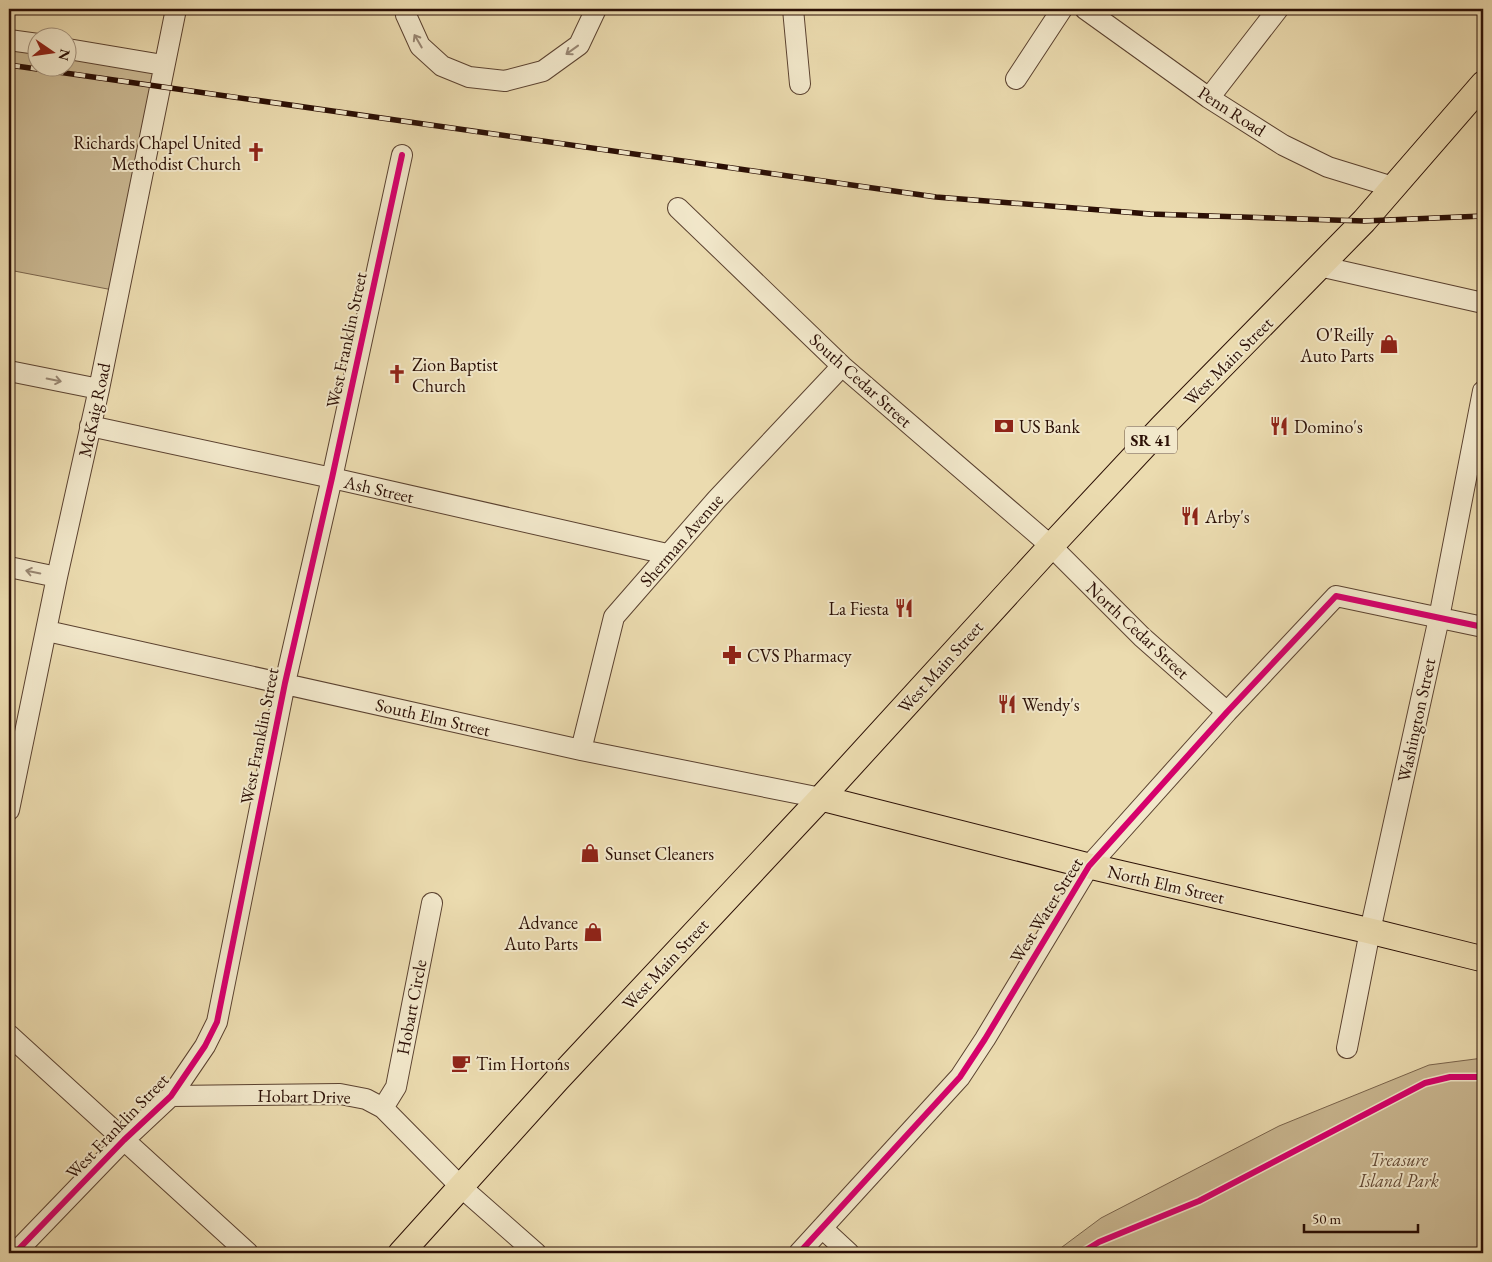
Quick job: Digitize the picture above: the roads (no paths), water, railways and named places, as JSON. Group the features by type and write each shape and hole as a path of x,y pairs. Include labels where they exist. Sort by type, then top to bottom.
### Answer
{"main road":[{"name":"West Main Street","path":"401,1253 558,1080 821,798 1051,546 1162,427 1364,220 1483,84"},
{"name":"North Elm Street","path":"821,798 1089,866 1370,930 1483,959"}],"street":[{"name":"McKaig Road","path":"9,810 57,577 99,389 176,9"},
{"path":"405,9 420,46 442,66 469,77 505,81 543,71 579,45 596,9"},
{"path":"793,9 800,84"},
{"path":"1016,79 1062,9"},
{"name":"Penn Road","path":"1085,9 1210,98 1283,145 1328,167 1393,187"},
{"path":"1210,98 1278,9"},
{"path":"9,40 28,43"},
{"path":"78,51 164,65"},
{"name":"West Franklin Street","path":"15,1253 124,1140 171,1096 205,1046 217,1022 284,683 332,478 402,155"},
{"name":"South Cedar Street","path":"678,208 842,366 1051,546"},
{"path":"1319,266 1483,303"},
{"name":"Sherman Avenue","path":"581,750 614,617 716,499 842,366"},
{"path":"9,371 99,389"},
{"name":"Washington Street","path":"1346,1048 1439,618 1483,391"},
{"name":"Ash Street","path":"90,426 332,478 667,554"},
{"name":"North Cedar Street","path":"1051,546 1142,637 1227,712"},
{"path":"9,568 57,577"},
{"name":"West Water Street","path":"799,1253 960,1077 986,1039 1089,866 1227,712 1336,596 1439,618"},
{"path":"1439,618 1483,627"},
{"name":"South Elm Street","path":"47,631 581,750 821,798"},
{"name":"Hobart Circle","path":"383,1108 396,1087 432,903"},
{"path":"9,1035 248,1253"},
{"name":"Hobart Drive","path":"171,1096 340,1094 366,1099 383,1108 461,1187 536,1253"},
{"path":"822,1228 849,1253"}],"railway":[{"path":"9,65 936,197 1150,214 1364,221 1483,216"}],"place":[{"name":"Richards Chapel United Methodist Church","path":"256,152"},
{"name":"O'Reilly Auto Parts","path":"1389,344"},
{"name":"Zion Baptist Church","path":"397,374"},
{"name":"US Bank","path":"1004,426"},
{"name":"Domino's","path":"1279,426"},
{"name":"Arby's","path":"1190,516"},
{"name":"La Fiesta","path":"904,608"},
{"name":"CVS Pharmacy","path":"732,655"},
{"name":"Wendy's","path":"1007,704"},
{"name":"Sunset Cleaners","path":"590,853"},
{"name":"Advance Auto Parts","path":"593,932"},
{"name":"Tim Hortons","path":"461,1063"}],"park label":[{"name":"Treasure Island Park","path":"1399,1169"}]}
